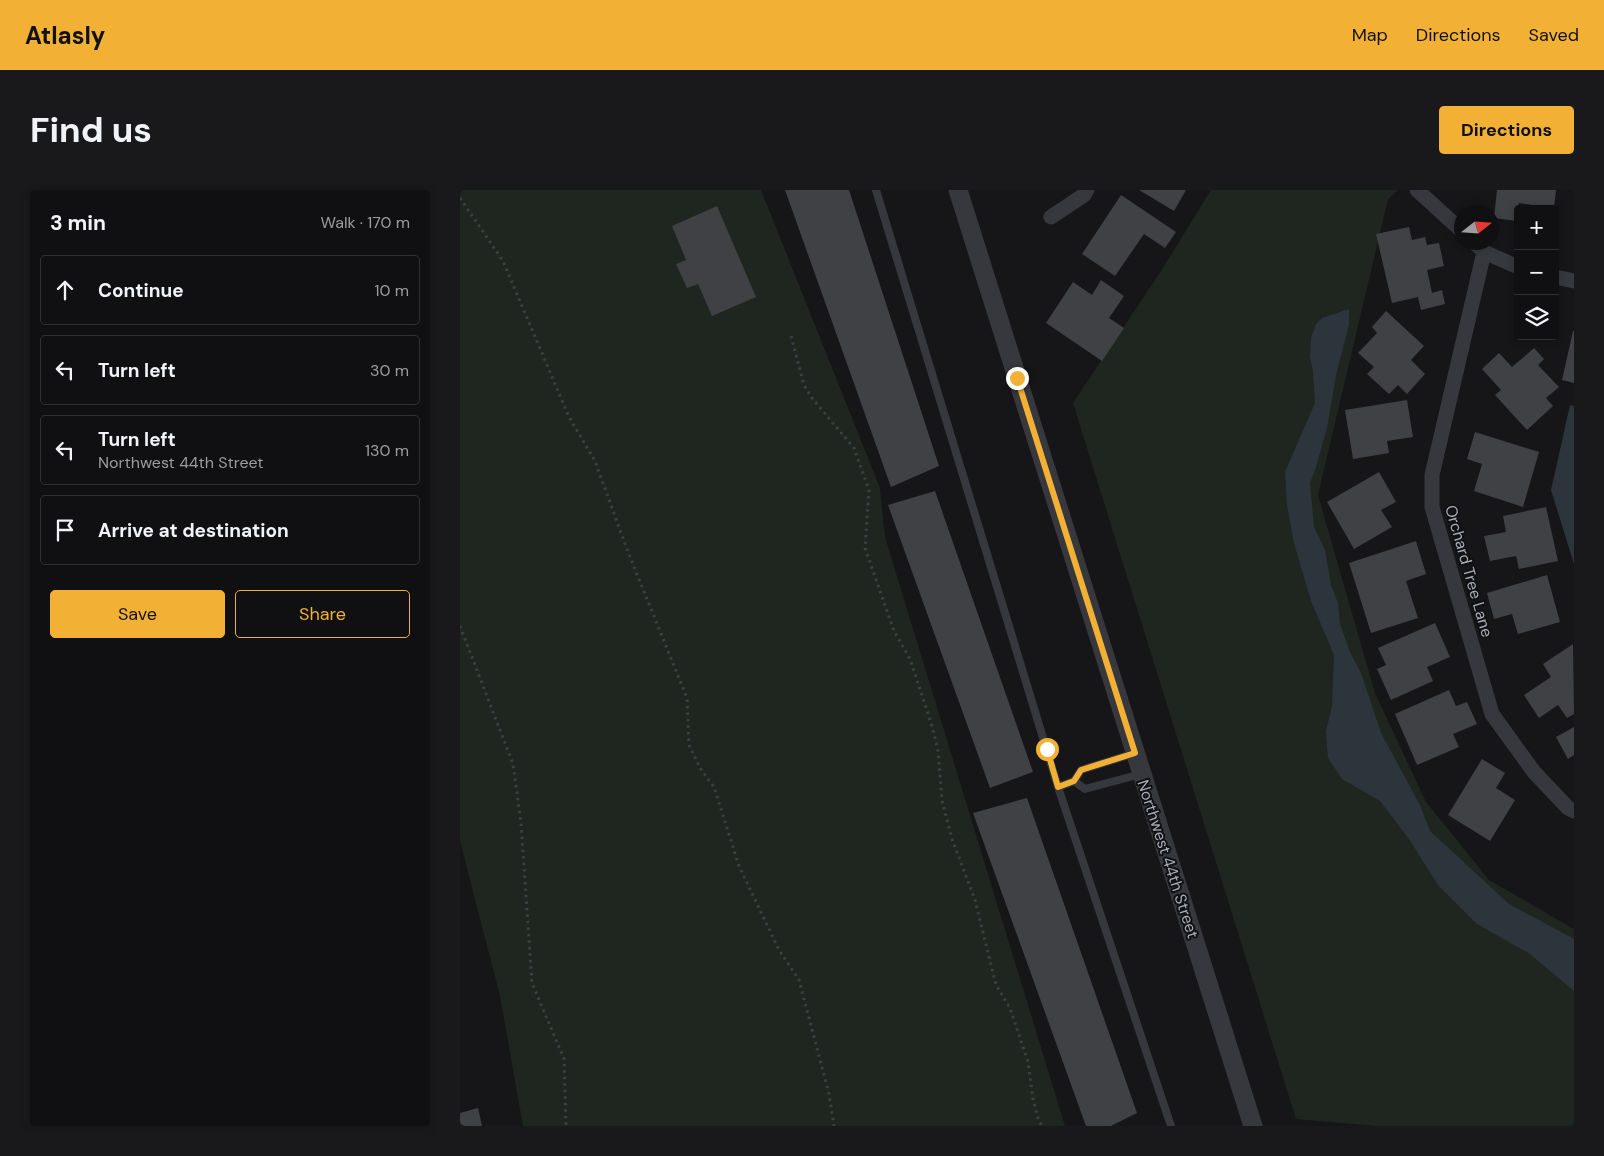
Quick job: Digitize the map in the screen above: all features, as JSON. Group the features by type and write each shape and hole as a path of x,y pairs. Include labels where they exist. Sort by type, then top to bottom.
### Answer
{"street":[{"name":"Northwest 44th Street","path":"958,190 1253,1126"},
{"path":"1051,217 1084,195 1087,190"},
{"path":"1417,190 1454,224"},
{"name":"Orchard Tree Lane","path":"1478,250 1432,475 1432,507 1492,714 1534,772 1568,808 1574,811"},
{"path":"1485,250 1514,265"},
{"path":"1559,278 1574,281"}],"lane":[{"path":"876,190 1058,787 1171,1126"},
{"path":"1058,787 1074,781 1081,770 1135,753"},
{"path":"1074,781 1085,789 1141,774"}],"path":[{"path":"460,198 503,261 569,417 595,461 628,552 687,698 689,745 700,768 714,787 738,866 779,950 799,980 829,1094 834,1126"},
{"path":"791,336 804,385 854,448 869,490 865,548 894,631 910,659 932,726 938,750 942,801 952,839 975,900 996,985 1010,1008 1028,1062 1033,1099 1042,1126"},
{"path":"460,626 513,764 521,823 532,983 564,1059 566,1126"}],"shaded area":[{"path":"460,190 761,190 880,488 885,537 1065,1126 523,1126 500,996 460,841"},
{"path":"1211,190 1398,190 1388,199 1318,495 1375,693 1426,802 1489,880 1574,929 1574,1126 1375,1126 1296,1119 1073,403 1161,271"},
{"path":"1349,309 1349,325 1336,375 1327,428 1310,483 1314,527 1325,550 1331,585 1338,603 1340,624 1350,652 1361,673 1381,733 1420,805 1430,831 1509,904 1574,939 1574,991 1530,954 1477,924 1438,885 1409,839 1380,801 1342,779 1328,758 1326,731 1332,706 1334,655 1311,601 1294,543 1287,505 1285,472 1315,403 1310,357 1311,338 1316,324 1322,318"},
{"path":"1570,405 1574,406 1574,564 1551,490"}],"building":[{"path":"785,190 849,190 939,466 891,487"},
{"path":"1139,190 1186,190 1174,211"},
{"path":"1497,190 1556,190 1554,205 1519,203 1519,205 1514,205 1514,221 1499,219 1499,205 1495,205"},
{"path":"1121,195 1176,232 1165,248 1144,234 1115,276 1082,254"},
{"path":"717,206 756,297 712,316 698,284 687,288 676,264 686,260 672,226"},
{"path":"1409,227 1412,240 1425,237 1427,245 1439,243 1444,266 1427,270 1432,293 1442,290 1445,304 1421,310 1418,297 1392,303 1376,234"},
{"path":"1101,280 1124,296 1109,318 1124,328 1102,361 1046,323 1073,282 1092,295"},
{"path":"1386,311 1424,346 1411,360 1425,374 1407,394 1398,385 1389,394 1367,374 1374,367 1358,353 1377,333 1372,327"},
{"path":"1574,331 1574,383 1562,380"},
{"path":"1534,348 1544,359 1538,365 1559,387 1546,398 1553,406 1527,430 1495,395 1501,390 1482,369 1499,353 1512,367"},
{"path":"1407,400 1413,437 1387,441 1389,453 1353,459 1345,410"},
{"path":"1475,432 1539,452 1523,507 1474,491 1482,464 1467,459"},
{"path":"1379,472 1396,502 1381,510 1392,527 1354,549 1327,502"},
{"path":"935,491 1033,772 990,788 888,505"},
{"path":"1546,507 1558,561 1519,569 1516,556 1490,561 1484,536 1506,532 1503,516"},
{"path":"1416,541 1426,574 1406,581 1418,618 1371,633 1349,563"},
{"path":"1547,575 1560,622 1518,634 1512,614 1494,619 1487,593"},
{"path":"1435,623 1450,657 1427,667 1433,681 1391,700 1377,669 1386,665 1378,648"},
{"path":"1573,644 1574,714 1567,718 1558,705 1539,718 1524,695 1551,677 1543,664"},
{"path":"1449,690 1456,706 1467,702 1477,724 1453,734 1459,747 1417,765 1395,714"},
{"path":"1574,727 1574,755 1568,759 1556,737"},
{"path":"1482,759 1505,773 1496,788 1515,800 1490,841 1448,815"},
{"path":"1027,798 1137,1113 1111,1126 1086,1126 973,813"},
{"path":"478,1108 482,1126 460,1126 460,1113"}],"route":[{"path":"1017,378 1135,753 1081,770 1074,781 1058,787 1047,749"}]}
